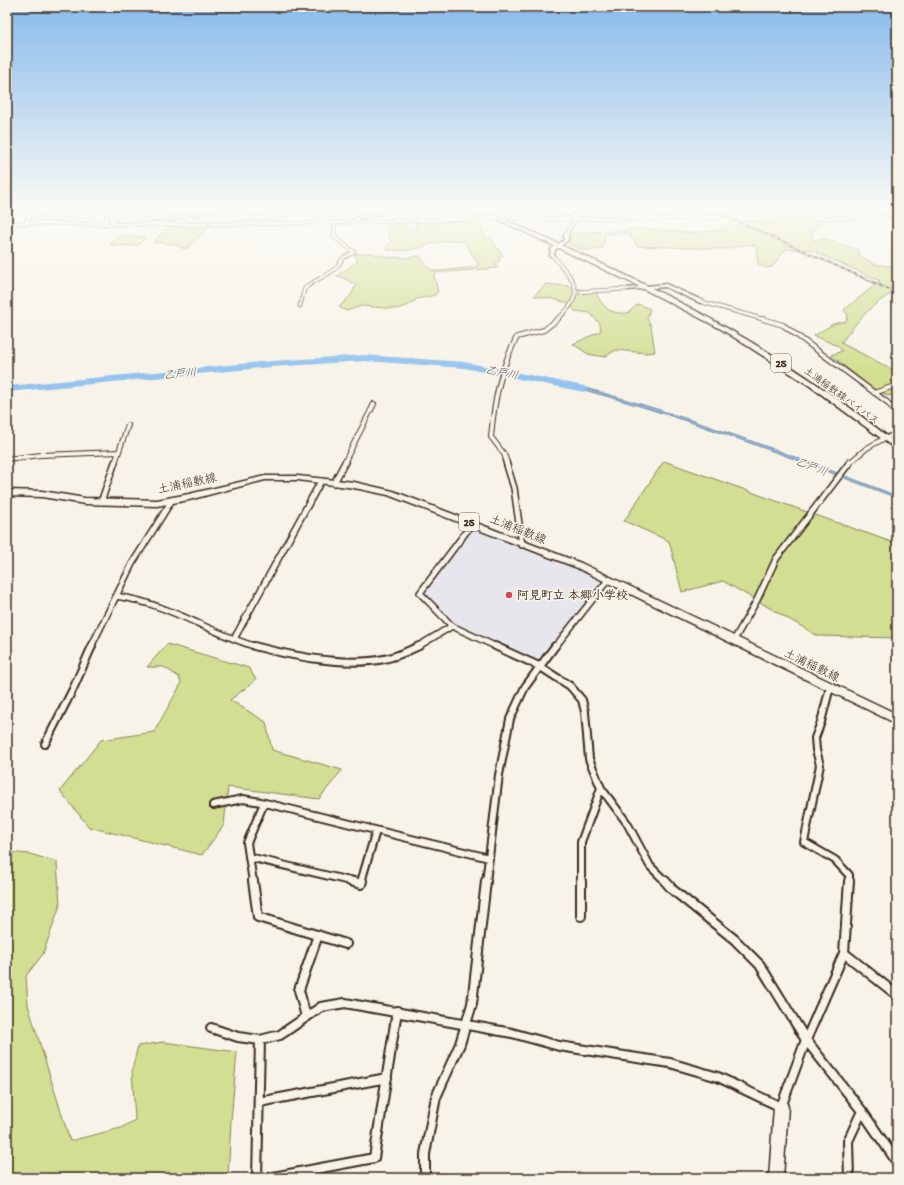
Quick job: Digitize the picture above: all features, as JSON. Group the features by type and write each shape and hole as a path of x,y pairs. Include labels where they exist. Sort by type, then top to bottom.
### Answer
{"main road":[{"name":"土浦稲敷線バイパス","path":"600,264 706,314 763,348 825,388 897,440"},
{"name":"土浦稲敷線バイパス","path":"891,435 897,448"},
{"name":"土浦稲敷線","path":"7,493 42,494 85,501 157,503 265,478 298,478 354,485 390,493 578,565 897,719"}],"street":[{"path":"300,306 304,290 307,286 331,272 339,264"},
{"path":"522,544 514,488 504,454 491,437 493,407 500,371 517,337 544,330 566,311 576,298 576,292 566,270 560,264"},
{"path":"576,292 668,286 702,302 783,325 887,402 897,414"},
{"path":"874,393 897,384"},
{"path":"334,483 374,404"},
{"path":"101,502 128,425"},
{"path":"734,640 757,600 776,559 839,475 859,454 891,435"},
{"path":"7,459 41,455 118,452"},
{"path":"234,639 321,481"},
{"path":"45,744 73,689 132,564 172,500"},
{"path":"472,524 420,593 452,626 539,666 570,686 582,700 585,712 589,759 601,788 627,823 650,866 673,890 734,939 760,965 806,1040 862,1111 897,1162"},
{"path":"425,1178 425,1154 436,1098 460,1044 472,1004 499,775 510,719 525,687 539,666 608,580"},
{"path":"116,596 128,597 161,605 234,639 255,646 292,654 358,661 384,659 404,653 452,626"},
{"path":"776,1178 781,1107 806,1040 844,953 849,875 835,860 804,842 820,765 816,750 815,738 821,722 830,687"},
{"path":"581,916 581,842 601,788"},
{"path":"213,805 243,799 264,803 489,858"},
{"path":"264,803 247,843 258,917 346,944"},
{"path":"249,857 361,884 376,831"},
{"path":"306,1017 299,990 318,935"},
{"path":"844,953 897,995"},
{"path":"211,1028 238,1037 260,1040 280,1035 321,1007 345,1003 397,1011 466,1026 512,1033 559,1046 670,1063 718,1077 781,1107"},
{"path":"268,1178 374,1158 397,1011"},
{"path":"257,1178 260,1040"},
{"path":"259,1102 387,1078"},
{"path":"849,1178 848,1141 862,1111"}],"shaded area":[{"name":"阿見町立 本郷小学校","path":"475,529 578,569 604,581 543,658 534,660 454,624 425,593 471,530"}],"green space":[{"path":"353,264 426,264 431,270 437,271 477,267 478,264 494,264 498,267 436,273 434,275 438,291 435,295 417,299 407,306 396,309 362,306 346,311 339,307 351,295 356,285 342,277 337,276"},
{"path":"759,264 774,264 772,267 766,268"},
{"path":"843,264 876,264 897,267 894,272 897,274 897,291 872,307 853,327 841,343 897,372 897,393 889,396 873,389 831,355 842,351 838,346 814,336 833,324 846,321 848,315 844,310 880,281"},
{"path":"546,284 568,286 596,293 605,307 617,313 628,313 638,304 650,309 647,318 651,326 655,352 646,353 616,350 604,357 588,354 573,344 601,331 600,324 590,313 575,311 567,303 534,296"},
{"path":"664,461 897,544 897,638 818,636 723,581 682,592 669,541 624,521"},
{"path":"167,644 249,668 256,680 230,700 266,722 272,750 342,770 319,799 228,787 224,825 202,855 89,827 60,791 101,740 154,732 181,684 179,677 164,667 147,667"},
{"path":"7,852 30,854 57,862 60,905 43,954 26,976 28,1005 70,1141 121,1128 135,1120 132,1070 138,1046 163,1042 237,1052 228,1178 7,1178"}],"water":[{"path":"570,384 611,395 735,435 897,496 897,498 694,423 611,397 569,386"}],"waterway":[{"name":"乙戸川","path":"90,381 271,364 365,358 464,365 584,389"},
{"name":"乙戸川","path":"7,389 86,381"}],"railway":[{"path":"833,264 897,293"}],"place":[{"name":"阿見町立 本郷小学校","path":"509,595"}]}
